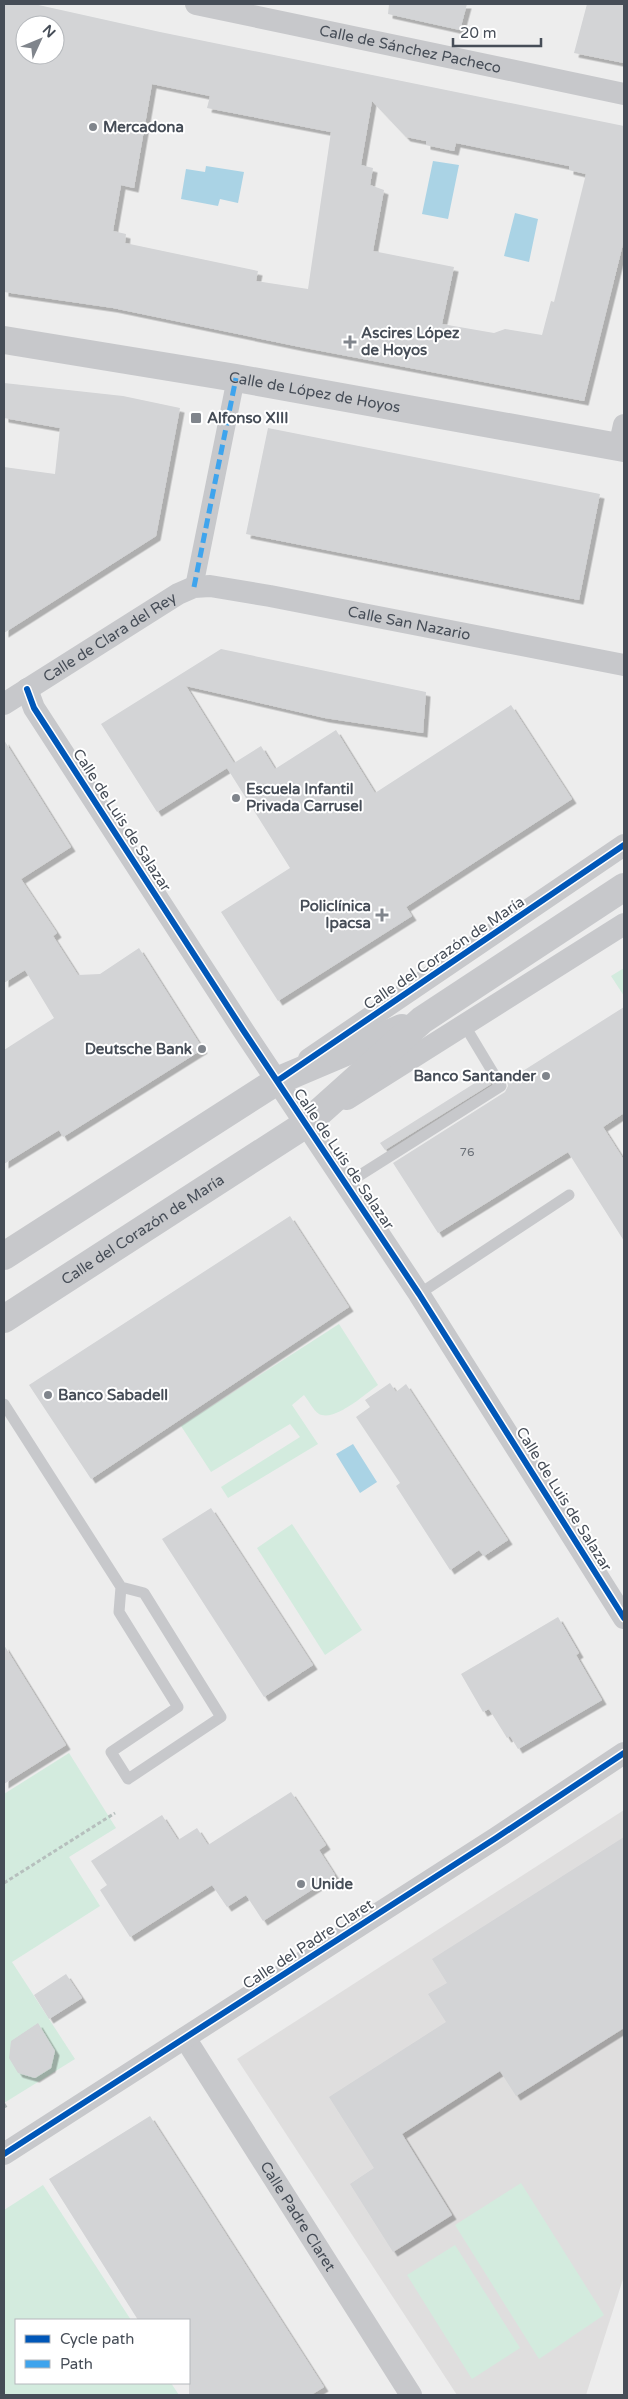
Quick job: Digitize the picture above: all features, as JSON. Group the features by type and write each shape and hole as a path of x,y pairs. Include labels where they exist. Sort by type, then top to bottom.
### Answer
{"street":[{"name":"Calle de Sánchez Pacheco","path":"196,4 624,94"},
{"name":"Calle de López de Hoyos","path":"4,340 623,440"},
{"path":"194,587 236,378"},
{"name":"Calle San Nazario","path":"194,587 210,586 270,596 624,665"},
{"name":"Calle de Clara del Rey","path":"4,704 178,594 194,587"},
{"name":"Calle de Luis de Salazar","path":"27,688 34,708 277,1081 419,1294 624,1618"},
{"name":"Calle del Corazón de María","path":"4,1256 277,1081 624,845"},
{"name":"Calle del Corazón de María","path":"306,1124 422,1020 624,887"},
{"name":"Calle del Corazón de María","path":"4,1319 306,1124 465,1026 624,924"},
{"name":"Calle del Corazón de María","path":"277,1081 422,1020"},
{"path":"4,1272 45,1239 62,1218"},
{"name":"Calle del Padre Claret","path":"4,2154 496,1838 624,1753"},
{"name":"Calle Padre Claret","path":"185,2038 411,2395"}],"lane":[{"path":"346,1184 501,1086 465,1026"},
{"path":"419,1294 569,1196"},
{"path":"4,1404 121,1587 119,1612 178,1707 110,1752 128,1780 221,1717 144,1593 121,1587"}],"path":[{"path":"4,1883 115,1813"},
{"path":"4,2104 6,2109"}],"shaded area":[{"path":"624,1810 624,2276 586,2395 457,2395 237,2059"}],"green space":[{"path":"624,968 624,996 611,976"},
{"path":"339,1324 378,1385 350,1406 333,1414 326,1415 319,1414 304,1395 292,1405 318,1444 228,1498 221,1487 300,1437 290,1424 211,1472 181,1426"},
{"path":"292,1524 362,1630 325,1655 257,1548"},
{"path":"69,1753 116,1828 69,1857 100,1906 12,1962 75,2059 4,2103 4,1794"},
{"path":"521,2183 604,2315 539,2359 455,2225"},
{"path":"43,2185 130,2319 15,2319 15,2384 172,2384 179,2395 4,2395 4,2210"},
{"path":"455,2245 520,2348 472,2379 407,2275"}],"water":[{"path":"433,161 459,165 448,219 422,214"},
{"path":"206,166 244,172 238,203 220,199 218,206 181,199 186,169 205,172"},
{"path":"515,213 538,219 529,262 504,256"},
{"path":"353,1444 377,1482 360,1493 336,1454"}],"building":[{"path":"4,4 34,4 160,32 624,126 624,240 584,401 300,347 113,308 4,292","holes":["152,84 210,96 207,108 331,132 308,289 256,281 258,271 125,243 126,234 113,231 121,185 134,188","372,101 406,137 426,141 426,145 454,151 456,143 569,166 569,170 586,174 554,302 551,301 542,335 505,329 494,333 442,324 454,267 373,251 384,190 370,185 373,168 361,165"]},
{"path":"389,4 467,4 460,30 388,14"},
{"path":"587,4 624,4 624,63 574,53"},
{"path":"4,383 123,396 180,408 156,536 4,633 4,467 55,474 60,428 4,418"},
{"path":"268,428 600,494 579,600 246,534"},
{"path":"221,649 426,692 423,733 325,718 186,686 234,763 261,746 275,769 336,730 375,793 511,705 572,799 406,907 412,916 278,1001 221,912 290,868 227,768 157,812 101,724"},
{"path":"4,740 71,847 21,879 57,933 53,936 78,975 100,974 139,948 203,1049 63,1137 59,1130 4,1164 4,1050 54,1018 25,970 4,983"},
{"path":"624,1007 624,1113 603,1127 624,1160 624,1241 568,1152 438,1233 393,1163 505,1092 508,1086 507,1081"},
{"path":"486,1076 491,1084 385,1150 380,1143"},
{"path":"290,1216 349,1307 91,1479 29,1385"},
{"path":"390,1383 396,1392 406,1384 508,1540 484,1556 479,1550 450,1570 396,1486 400,1483 356,1417 370,1407 365,1400"},
{"path":"211,1508 313,1665 264,1697 162,1539"},
{"path":"558,1617 579,1653 576,1655 602,1700 518,1749 510,1736 507,1738 489,1709 483,1712 461,1674"},
{"path":"4,1645 66,1745 4,1784"},
{"path":"291,1792 326,1845 319,1850 335,1875 263,1921 246,1895 227,1907 212,1885 130,1937 100,1890 107,1885 91,1861 162,1815 178,1840 197,1828 208,1845"},
{"path":"624,1837 624,2028 516,2096 500,2071 402,2134 452,2215 393,2252 350,2184 374,2168 329,2097 446,2022 428,1994 447,1983 432,1959"},
{"path":"66,1974 82,1998 49,2019 34,1995"},
{"path":"38,2023 55,2051 51,2068 35,2078 18,2073 9,2058 11,2041"},
{"path":"150,2116 324,2387 311,2395 189,2395 190,2319 137,2319 49,2179"}],"marked path":[{"path":"194,587 236,378"}],"cycle path":[{"path":"27,689 34,708 243,1030 419,1294 624,1618"},
{"path":"277,1081 624,845"},
{"path":"4,2154 496,1838 624,1753"}],"place":[{"name":"Mercadona","path":"93,127"},
{"name":"Ascires López de Hoyos","path":"350,342"},
{"name":"Alfonso XIII","path":"196,418"},
{"name":"Escuela Infantil Privada Carrusel","path":"236,798"},
{"name":"Policlínica Ipacsa","path":"382,915"},
{"name":"Deutsche Bank","path":"202,1049"},
{"name":"Banco Santander","path":"546,1076"},
{"name":"Banco Sabadell","path":"48,1395"},
{"name":"Unide","path":"301,1884"}]}
